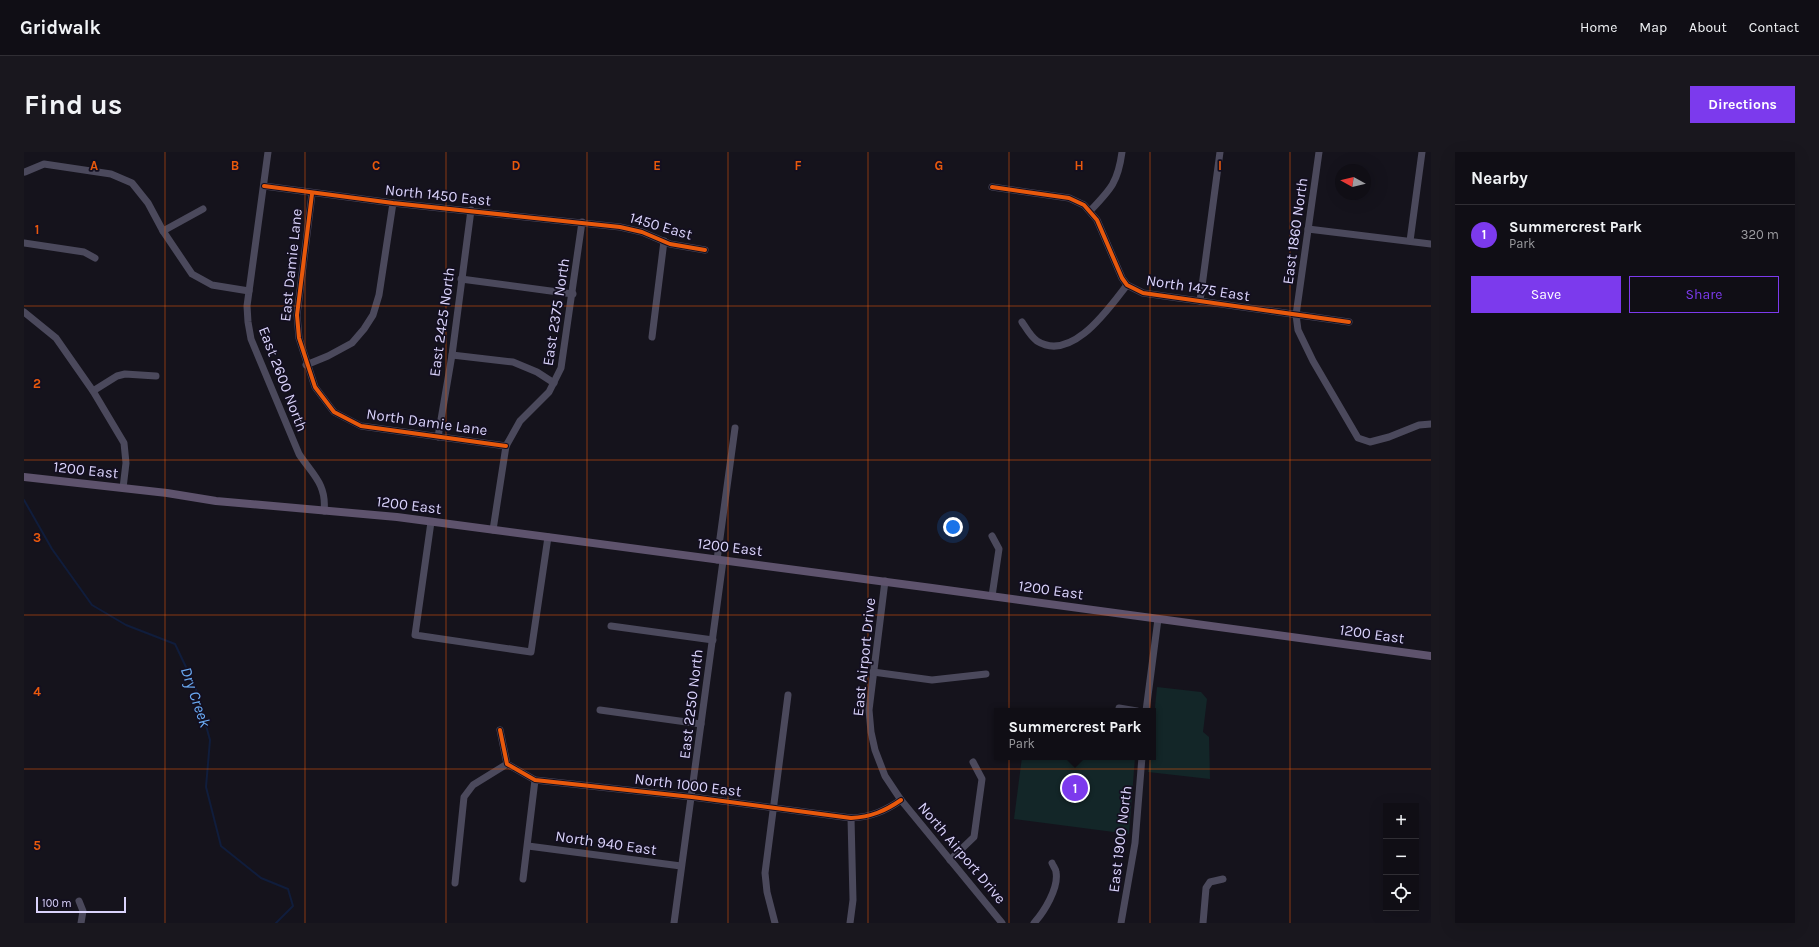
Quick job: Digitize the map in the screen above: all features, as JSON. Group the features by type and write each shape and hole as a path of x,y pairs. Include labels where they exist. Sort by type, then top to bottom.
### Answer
{"main road":[{"name":"1200 East","path":"24,477 123,488 216,501 430,522 493,530 885,581 1431,656"}],"street":[{"name":"East 2600 North","path":"268,152 249,291 248,322 251,339 299,454 309,469 320,481 323,490 324,511"},
{"path":"992,187 1069,198 1084,205 1090,211 1105,196 1117,178 1122,152"},
{"path":"1200,301 1220,152"},
{"name":"East 1860 North","path":"1296,315 1319,152"},
{"path":"1410,242 1422,152"},
{"path":"24,172 44,164 111,174 132,183 148,203 163,231 192,274 200,280 212,285 249,291"},
{"name":"North 1450 East","path":"264,186 312,194 610,225"},
{"name":"East Damie Lane","path":"299,338 297,315 312,194"},
{"path":"306,365 328,356 352,343 373,315 379,295 393,203"},
{"path":"163,231 203,209"},
{"name":"East 2425 North","path":"438,437 452,355 471,210"},
{"name":"North 1475 East","path":"1090,211 1097,220 1122,278 1127,285 1143,293 1349,322"},
{"name":"East 2375 North","path":"493,530 506,446 520,420 543,399 554,383 561,368 582,222"},
{"name":"1450 East","path":"610,225 633,229 664,241 705,250"},
{"path":"1308,229 1431,244"},
{"path":"652,337 664,241"},
{"path":"24,243 84,252 95,258"},
{"path":"461,279 572,294"},
{"path":"1022,322 1035,340 1044,345 1056,346 1070,343 1086,333 1127,285"},
{"path":"24,312 56,338 92,391 124,443 126,463 123,488"},
{"path":"1296,315 1298,330 1314,362 1358,438 1370,442 1389,437 1419,425 1431,424"},
{"name":"North Damie Lane","path":"299,338 306,365 315,387 334,412 361,426 506,446"},
{"path":"452,355 502,359 513,362 537,372 554,383"},
{"path":"92,391 117,376 125,374 156,376"},
{"name":"East 2250 North","path":"674,923 712,640 735,428"},
{"path":"430,522 415,635 531,652 548,537"},
{"path":"992,536 999,548 992,596"},
{"name":"East Airport Drive","path":"885,581 869,710 871,732 875,750 885,776 901,800"},
{"path":"1146,708 1158,619"},
{"path":"611,626 712,640"},
{"path":"873,672 932,680 986,674"},
{"path":"775,923 765,878 788,695"},
{"path":"600,710 701,724"},
{"path":"455,883 464,797 473,785 507,764 500,730"},
{"name":"East 1900 North","path":"1121,923 1135,843 1142,760"},
{"path":"950,860 974,838 982,779 973,762"},
{"name":"North 1000 East","path":"507,764 535,780 692,797 852,818 867,817 880,813 901,800"},
{"path":"523,879 535,780"},
{"name":"North Airport Drive","path":"901,800 1002,923"},
{"path":"850,923 853,900 852,818"},
{"name":"North 940 East","path":"528,846 681,866"},
{"path":"1034,923 1045,908 1052,892 1056,872 1052,863"},
{"path":"1203,923 1206,888 1210,882 1223,880"},
{"path":"80,901 83,912 81,923"}],"green space":[{"path":"1157,687 1201,692 1207,699 1203,732 1209,737 1210,779 1148,772 1150,760 1156,760 1155,708"},
{"path":"1022,760 1135,760 1129,834 1014,819"}],"waterway":[{"name":"Dry Creek","path":"24,500 52,549 92,605 126,625 175,644 195,686 210,740 206,787 221,846 261,878 288,889 293,906 276,923"}],"cycle path":[{"path":"264,186 393,203 620,227 642,232 670,244 705,250"},
{"path":"992,187 1069,198 1084,205 1097,220 1122,278 1127,285 1143,293 1349,322"},
{"path":"312,194 297,315 299,338 315,387 334,412 361,426 506,446"},
{"path":"500,730 507,764 535,780 692,797 851,818 878,813 901,800"}],"place":[{"name":"Summercrest Park","path":"1075,788"}]}
